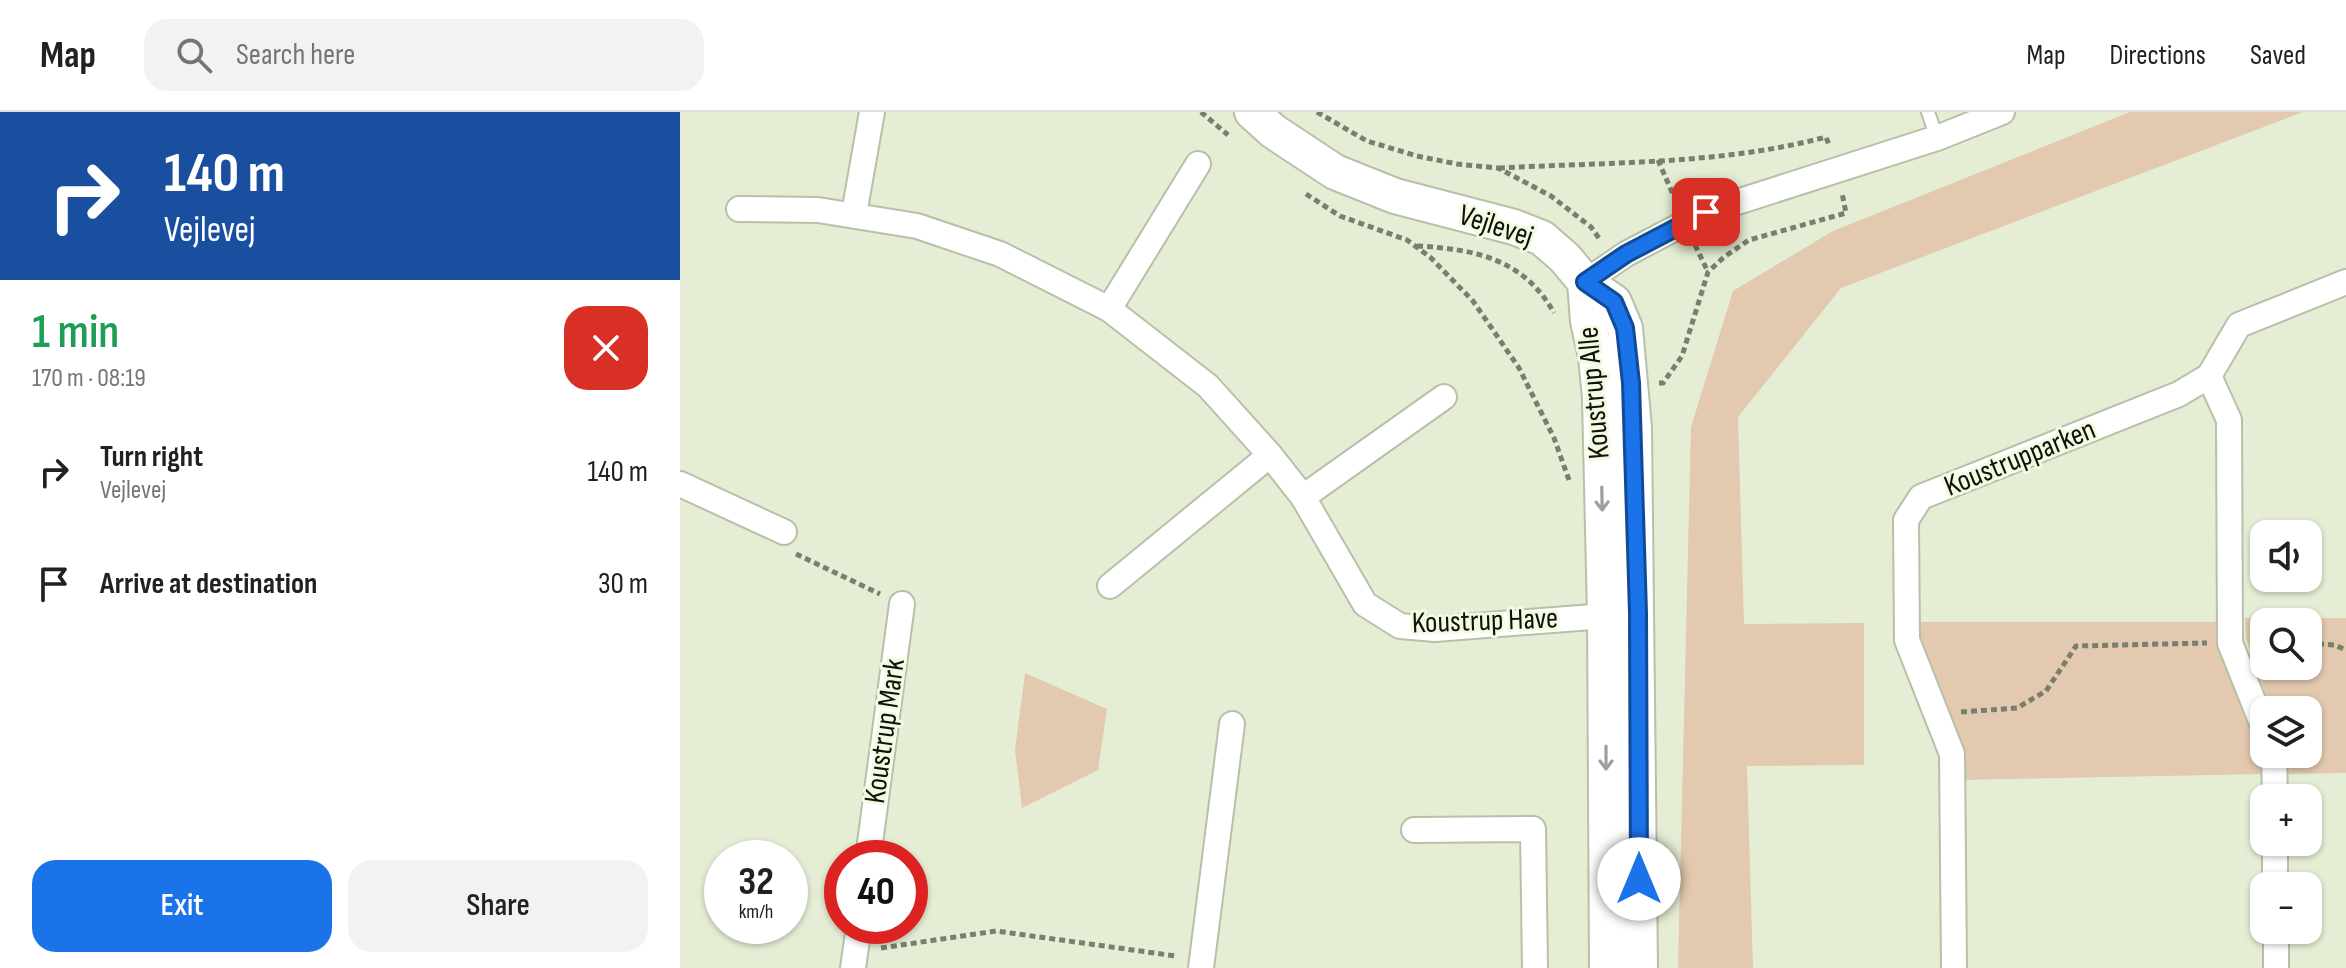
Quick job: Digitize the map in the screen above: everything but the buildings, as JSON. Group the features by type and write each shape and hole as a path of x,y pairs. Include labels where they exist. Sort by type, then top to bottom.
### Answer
{"street":[{"path":"854,214 872,112"},
{"name":"Vejlevej","path":"1252,112 1273,131 1335,172 1395,196 1514,227 1542,238 1565,258 1585,282"},
{"path":"1585,282 1637,248 1706,212 1937,138 2002,112"},
{"path":"1109,309 1198,164"},
{"name":"Koustrup Have","path":"739,209 780,208 854,214 917,226 1000,254 1109,309 1208,386 1303,497 1365,604 1400,626 1435,629 1621,614"},
{"name":"Koustrup Alle","path":"1585,282 1614,302 1625,328 1631,383 1607,968"},
{"name":"Koustrup Alle","path":"1585,282 1588,321 1596,357 1621,614 1640,968"},
{"name":"Koustrupparken","path":"1954,968 1952,754 1907,640 1906,520 1921,497 2179,394 2209,376 2239,325 2346,282"},
{"path":"2209,376 2229,420 2230,643 2251,696"},
{"path":"1303,497 1444,397"},
{"path":"1110,586 1270,455"},
{"path":"680,484 784,532"},
{"name":"Koustrup Mark","path":"870,840 902,604"},
{"path":"1202,964 1232,724"},
{"path":"1414,830 1533,829 1535,968"},
{"path":"2276,944 2276,968"}],"lane":[{"path":"1928,112 1937,138"}],"path":[{"path":"1201,112 1232,139"},
{"path":"1498,168 1698,156 1803,143 1826,137 1839,170 1846,213 1749,240 1724,257 1708,272 1682,356 1663,383 1631,383"},
{"path":"1305,193 1340,216 1407,240 1430,257 1473,301 1519,368 1554,438 1570,484"},
{"path":"1415,246 1460,248 1504,263 1531,281 1557,319"},
{"path":"784,532 797,555 902,604"},
{"path":"1936,714 2017,708 2046,691 2076,646 2230,643"},
{"path":"2322,644 2346,650"},
{"path":"856,947 874,949 996,931 1202,964"}],"shaded area":[{"path":"2130,112 2303,112 1841,288 1738,417 1744,624 1864,623 1864,765 1747,766 1753,968 1678,968 1691,427 1733,291 1833,231"},
{"path":"2245,618 2250,618 2250,650 2246,639"},
{"path":"2322,618 2346,618 2346,773 2287,774 2287,768 2322,768 2322,696 2266,696 2260,680 2322,680"},
{"path":"1919,622 2224,622 2225,651 2250,719 2250,768 2264,768 2264,774 1960,780 1960,761 1919,637"},
{"path":"1025,673 1107,709 1098,770 1022,808 1015,750"}],"route":[{"path":"1639,879 1638,613 1631,383 1625,328 1614,302 1585,282 1626,254 1706,212"}]}
